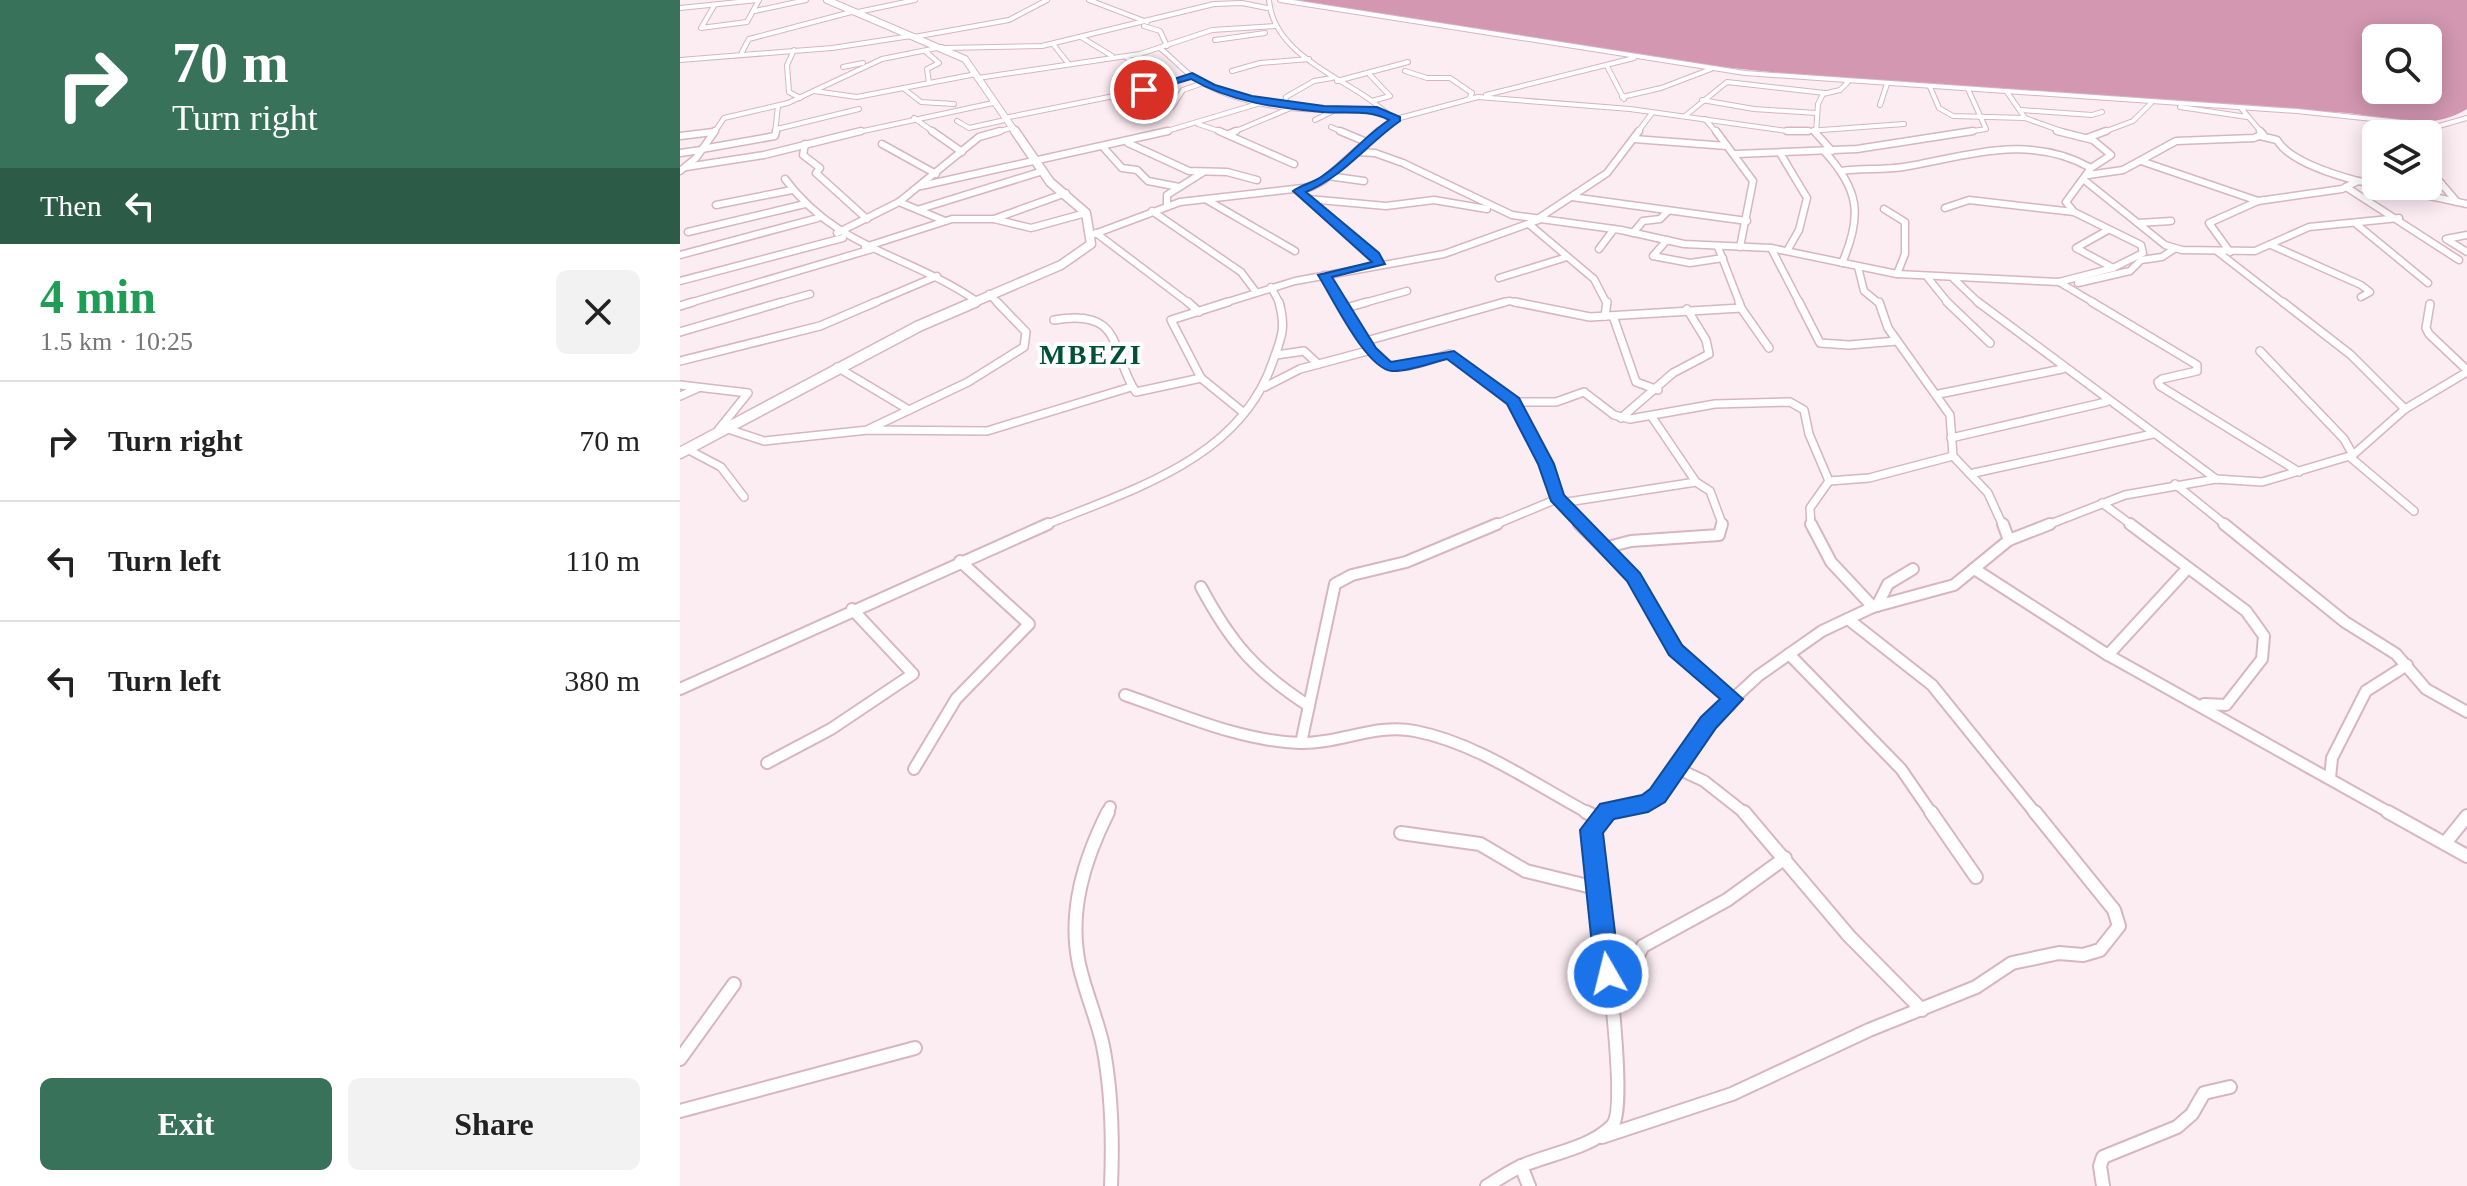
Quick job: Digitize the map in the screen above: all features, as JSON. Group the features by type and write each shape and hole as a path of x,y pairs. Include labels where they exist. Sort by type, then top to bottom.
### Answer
{"street":[{"path":"680,8 687,0"},
{"path":"680,8 759,0 747,22 701,28 714,6"},
{"path":"755,11 806,0"},
{"path":"827,0 946,47 965,59 1050,182 1086,213 1094,234 1169,286 1199,312"},
{"path":"742,52 747,47 746,40 857,11 915,0"},
{"path":"680,60 742,52 846,47 950,31 1009,20 1047,0"},
{"path":"1089,0 1147,22"},
{"path":"1269,0 1267,8 1278,29 1334,79 1372,101 1377,110"},
{"path":"1280,0 1712,69 1848,82 2241,108 2439,126 2467,118"},
{"path":"843,67 946,47 1023,48 1053,44 1214,4 1242,3 1267,8"},
{"path":"680,16 690,8"},
{"path":"1125,28 1158,29 1165,34 1164,48 1203,83 1264,102 1336,110 1377,110 1396,119"},
{"path":"1215,40 1278,29"},
{"path":"814,91 851,97 1124,56 1164,48 1212,30 1278,29"},
{"path":"946,47 943,38 950,31"},
{"path":"1081,37 1113,57"},
{"path":"1053,44 1068,63"},
{"path":"794,50 787,65 789,92 800,98"},
{"path":"925,51 939,63 927,69 929,83"},
{"path":"1124,56 1158,86"},
{"path":"1094,234 1167,205 1298,191 1328,176 1357,152 1364,141 1396,119 1638,57"},
{"path":"683,169 727,117 800,98 882,59"},
{"path":"1232,71 1260,63 1309,59"},
{"path":"1285,104 1286,97 1317,78 1370,75 1408,62"},
{"path":"1607,66 1630,109"},
{"path":"1622,97 1661,88 1712,69"},
{"path":"1405,71 1418,72 1425,78 1450,78 1472,93 1469,99"},
{"path":"842,94 843,86 854,72"},
{"path":"1370,75 1390,96 1372,101"},
{"path":"957,121 969,128 1006,122 1192,76"},
{"path":"1685,116 1727,82 1825,93 1840,90 1848,82"},
{"path":"1153,119 1172,107 1183,90 1203,83"},
{"path":"1880,105 1887,84"},
{"path":"1930,87 1942,111 1963,118 2025,118 2087,138 2111,155 2087,174 2067,197 2074,212"},
{"path":"903,88 921,102 977,105"},
{"path":"1736,154 1828,151 1980,131 1988,126 1968,89"},
{"path":"2007,92 2025,118"},
{"path":"1825,93 1816,113 1814,131 1855,197 1848,251 1842,263"},
{"path":"851,97 873,125"},
{"path":"1478,97 1630,109 1794,132 1904,124"},
{"path":"1702,100 1816,113"},
{"path":"921,186 1034,157 1128,143 1264,102"},
{"path":"683,169 805,144 873,125 993,103"},
{"path":"2087,138 2133,121 2151,103"},
{"path":"2179,104 2185,111 2247,117"},
{"path":"1228,134 1296,105"},
{"path":"680,153 771,138 777,135 778,106"},
{"path":"2241,108 2264,131 2260,136"},
{"path":"777,129 859,109"},
{"path":"1315,120 1336,110"},
{"path":"2021,110 2092,115 2102,112"},
{"path":"1759,126 1791,112"},
{"path":"1244,413 1201,378 1170,324 1174,318 1271,287 1444,254 1530,225 1607,173 1652,113"},
{"path":"914,118 962,152"},
{"path":"1705,119 1736,154 1753,181 1740,247"},
{"path":"680,281 840,236 899,202 979,137 1006,122"},
{"path":"1198,124 1294,164"},
{"path":"1331,127 1364,141"},
{"path":"680,136 713,132"},
{"path":"2087,174 2115,173 2176,141 2260,136 2277,140 2282,149 2303,158 2317,170 2362,182"},
{"path":"1634,139 1727,146"},
{"path":"1128,143 1189,171 1227,172 1257,180"},
{"path":"805,144 803,155 820,168 816,173 867,219"},
{"path":"882,144 936,174"},
{"path":"1841,171 1895,169 2028,146 2076,159 2087,174 2138,223 2174,249 2255,251 2309,227 2399,218"},
{"path":"1104,148 1122,168 1137,170 1148,181 1179,187"},
{"path":"1357,152 1375,153 1403,163 1502,213"},
{"path":"1780,153 1807,198 1799,230 1787,251"},
{"path":"2141,161 2258,201 2346,187 2358,181"},
{"path":"920,209 1043,171"},
{"path":"1167,205 1167,195 1202,173"},
{"path":"1328,176 1364,181"},
{"path":"785,179 818,218 840,236 937,276 975,300"},
{"path":"2442,184 2457,202"},
{"path":"2346,187 2399,218 2459,260"},
{"path":"716,205 792,190"},
{"path":"1298,191 1374,256 1379,264"},
{"path":"994,219 1066,193"},
{"path":"1572,197 1747,221"},
{"path":"1203,199 1295,251"},
{"path":"1308,199 1386,206 1434,200 1667,240 1718,247 1771,248 1928,278 2061,284 2097,281 2130,271 2141,260 2162,257 2174,249"},
{"path":"2442,199 2467,204"},
{"path":"1945,208 1969,200 2074,212 2146,250 2113,268 2061,284"},
{"path":"2230,252 2209,223 2255,205 2258,201"},
{"path":"899,202 945,221"},
{"path":"688,232 805,204"},
{"path":"1884,209 1905,222 1905,254 1897,274"},
{"path":"1152,211 1241,272 1256,292"},
{"path":"1633,233 1643,221 1660,219 1667,212"},
{"path":"680,306 945,221 994,219 1039,227 1086,213"},
{"path":"680,255 818,218"},
{"path":"2138,223 2171,221"},
{"path":"2355,223 2428,283"},
{"path":"1530,225 1605,290 1609,316 1636,382 1658,390"},
{"path":"1599,249 1614,229"},
{"path":"2108,230 2076,248 2113,268"},
{"path":"684,451 837,367 975,300 1081,254 1091,244 1094,234"},
{"path":"2467,235 2446,239 2467,252"},
{"path":"1667,240 1653,256 1690,263 1723,258"},
{"path":"2271,245 2361,285 2370,292 2361,297"},
{"path":"1718,247 1741,308 1769,348"},
{"path":"1771,248 1820,343 1861,346 1874,341 1897,341"},
{"path":"2217,252 2351,355 2405,409"},
{"path":"1499,278 1567,257"},
{"path":"1858,267 1864,291 1879,302 1897,341 1939,394 1950,415 1953,456 1974,473 1996,504 2009,540"},
{"path":"1324,275 1371,350 1386,365 1395,367 1449,354 1514,402 1546,464 1559,500 1644,591 1675,650 1733,699"},
{"path":"680,361 820,326 937,276"},
{"path":"1928,278 1990,343"},
{"path":"1954,279 1992,316 2106,402 2216,479"},
{"path":"2061,284 2197,365 2197,371 2158,382 2299,472"},
{"path":"680,689 960,561 1177,470 1228,434 1263,388 1285,326 1284,314 1271,287"},
{"path":"1346,308 1407,291"},
{"path":"680,332 810,294"},
{"path":"868,430 980,376 1024,347 1026,332 989,294"},
{"path":"1366,341 1509,301 1569,315 1609,316 1741,308"},
{"path":"1599,1138 1616,1122 1619,1099 1612,1003 1591,830 1598,818 1607,811 1648,803 1657,796 1708,722 1758,676 1789,654 1875,606 1954,585 2009,540 2102,503 2175,484 2216,479 2262,482 2352,456 2405,409 2467,371 2465,365 2429,334 2426,328 2430,304"},
{"path":"1621,418 1658,390 1673,373 1709,354 1706,340 1687,309"},
{"path":"1054,320 1079,317 1109,331 1120,349 1131,387 1139,392 1201,378"},
{"path":"1263,388 1318,364 1371,350"},
{"path":"1276,355 1304,351 1318,364"},
{"path":"2260,351 2344,439 2352,456 2414,511"},
{"path":"837,367 909,410"},
{"path":"1939,394 2062,369"},
{"path":"680,385 748,393 714,437"},
{"path":"680,396 701,387"},
{"path":"728,429 764,441 868,430 987,431 1131,387"},
{"path":"1514,402 1562,401 1584,392 1621,418 1652,417 1715,404 1790,402 1804,410 1809,434 1829,481"},
{"path":"1951,438 2106,402"},
{"path":"1604,548 1631,541 1719,535 1723,526 1712,495 1696,482 1652,417"},
{"path":"1974,473 2153,434"},
{"path":"684,451 721,467 744,497"},
{"path":"1829,481 1869,478 1953,456"},
{"path":"1829,481 1810,508 1811,529 1830,560 1875,606"},
{"path":"1301,743 1335,584 1352,575 1418,557 1559,500 1696,482"},
{"path":"2175,484 2345,622 2387,648 2407,665 2426,689 2467,712"},
{"path":"2102,503 2257,621 2267,638 2258,665 2226,705 2215,707 2190,701"},
{"path":"914,769 956,699 1029,624 960,561"},
{"path":"1875,606 1888,584 1913,569"},
{"path":"2108,655 2187,569"},
{"path":"1976,570 2108,655 2467,856"},
{"path":"1201,587 1231,643 1245,660 1265,678 1309,706"},
{"path":"767,763 831,729 913,674 852,609"},
{"path":"1487,1186 1521,1166 1732,1094 1976,987 2012,963 2059,953 2083,955 2100,950 2119,926 2114,910 1932,685 1848,619"},
{"path":"1789,654 1901,769 1976,877"},
{"path":"2330,778 2332,758 2366,691 2407,665"},
{"path":"1125,695 1279,741 1322,743 1381,730 1412,730 1446,741 1598,818"},
{"path":"1676,768 1702,777 1723,791 1785,858 1849,935 1922,1010"},
{"path":"1110,807 1087,851 1074,926 1079,963 1102,1042 1113,1109 1111,1186"},
{"path":"2446,842 2467,816"},
{"path":"1401,833 1480,844 1526,871 1596,888"},
{"path":"1612,1003 1628,963 1654,933 1722,903 1785,858"},
{"path":"680,1059 734,984"},
{"path":"680,1111 915,1048"},
{"path":"2103,1186 2100,1166 2103,1157 2184,1122 2202,1092 2208,1088 2230,1087"},
{"path":"1521,1166 1529,1186"}],"shaded area":[{"path":"1295,0 2467,0 2467,109 2439,120 2394,120 2348,113 1829,78 1722,67"}],"district":[{"name":"MBEZI","path":"1091,354"}],"route":[{"path":"1144,90 1192,76 1224,92 1264,102 1336,110 1377,110 1396,119 1364,141 1357,152 1324,180 1298,191 1374,256 1379,264 1324,275 1371,350 1386,365 1395,367 1449,354 1514,402 1546,464 1557,497 1569,514 1634,577 1675,650 1733,699 1708,722 1657,796 1648,803 1607,811 1591,830 1608,974"}]}
